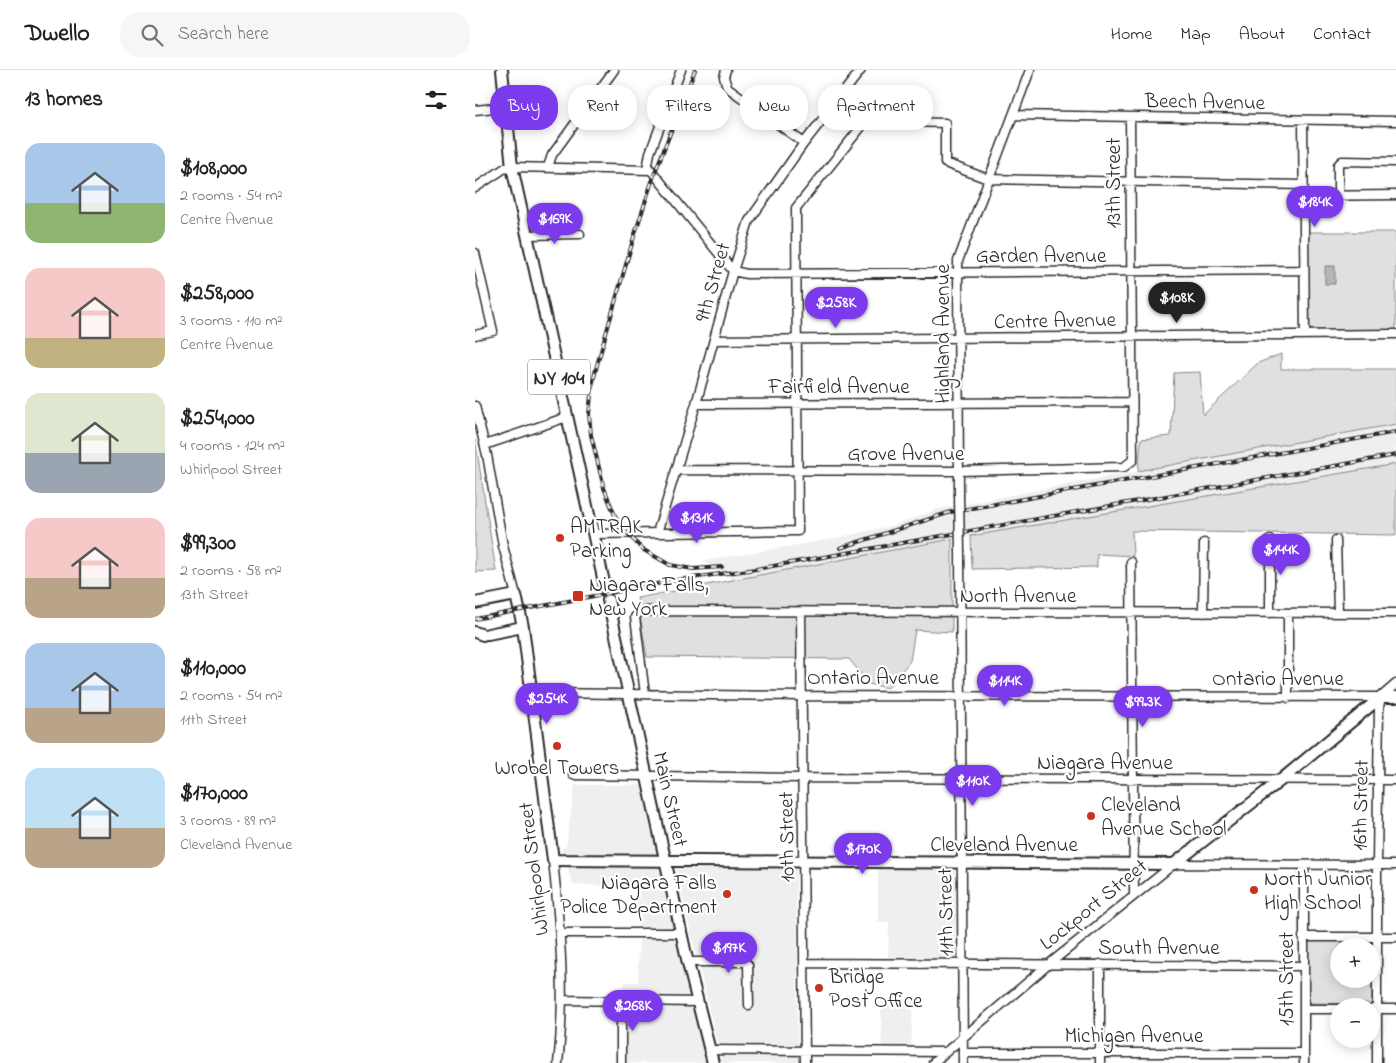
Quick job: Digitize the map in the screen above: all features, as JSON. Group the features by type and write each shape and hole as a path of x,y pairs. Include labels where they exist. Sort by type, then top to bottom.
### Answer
{"main road":[{"name":"NY 104","path":"502,70 503,85"},
{"name":"NY 104","path":"508,130 512,167 605,587"},
{"path":"475,603 516,595"},
{"name":"Whirlpool Street","path":"516,595 523,627 530,694 553,860"},
{"name":"Main Street","path":"608,600 688,962 713,1063"},
{"path":"482,634 523,627"},
{"name":"Ontario Avenue","path":"1381,697 1396,697"},
{"name":"Lockport Street","path":"1174,864 1281,780 1381,697"},
{"name":"Cleveland Avenue","path":"553,860 1174,864"}],"street":[{"path":"548,167 552,155 614,70"},
{"path":"647,169 649,153 681,70"},
{"path":"726,70 724,77 727,87 804,143"},
{"name":"9th Street","path":"657,533 749,221 804,143 861,70"},
{"name":"Highland Avenue","path":"960,552 958,260 1030,70"},
{"path":"475,110 490,108"},
{"name":"Beech Avenue","path":"1013,115 1396,121"},
{"name":"13th Street","path":"1130,117 1133,460"},
{"path":"1303,120 1305,335"},
{"path":"593,534 798,531 796,208 865,121 945,123 945,163 988,179 1303,185"},
{"path":"1338,196 1338,165 1341,161 1396,162"},
{"path":"475,188 505,168 512,167 647,169 655,172 733,271"},
{"path":"1303,196 1396,195"},
{"path":"527,235 580,234"},
{"path":"475,253 493,331 475,335"},
{"name":"Garden Avenue","path":"733,271 747,274 797,274 1304,270"},
{"name":"Centre Avenue","path":"714,340 797,341 1396,334"},
{"name":"Fairfield Avenue","path":"696,404 1132,402"},
{"name":"Whirlpool Street","path":"475,406 485,445 503,546 516,595"},
{"path":"485,445 567,417"},
{"name":"Grove Avenue","path":"675,470 959,471 1124,467 1133,460"},
{"path":"1269,540 1270,613"},
{"path":"1336,540 1338,613"},
{"path":"1203,613 1204,543"},
{"name":"11th Street","path":"960,552 963,1063"},
{"path":"1131,562 1134,895"},
{"name":"North Avenue","path":"645,694 635,617 640,611 1396,614"},
{"name":"10th Street","path":"801,612 805,862 805,1063"},
{"path":"1287,698 1288,613"},
{"name":"Lockport Street","path":"1381,697 1396,684"},
{"name":"Ontario Avenue","path":"530,694 1381,697"},
{"name":"16th Street","path":"1374,998 1379,707 1381,697"},
{"name":"Niagara Avenue","path":"573,775 962,779 1396,780"},
{"name":"Whirlpool Street","path":"553,860 561,932 562,1000 558,1063"},
{"name":"Lockport Street","path":"933,1063 1049,964 1174,864"},
{"name":"Cleveland Avenue","path":"1174,864 1396,865"},
{"name":"15th Street","path":"1304,865 1304,1063"},
{"path":"561,932 682,933"},
{"path":"1303,937 1396,937"},
{"path":"688,962 745,962 748,965 749,1005"},
{"name":"South Avenue","path":"804,963 1303,966"},
{"path":"1100,964 1100,1063"},
{"path":"562,1000 698,1002"},
{"path":"621,1002 621,1063"},
{"path":"1304,1008 1330,1009"},
{"path":"1380,1009 1396,1009"},
{"name":"16th Street","path":"1376,1048 1377,1063"},
{"path":"710,1050 946,1052"},
{"name":"Michigan Avenue","path":"963,1053 1304,1053"}],"shaded area":[{"path":"1308,232 1396,232 1396,330 1309,330"},
{"path":"1325,266 1335,266 1335,284 1325,284"},
{"path":"1281,354 1281,369 1396,369 1396,424 1138,471 1141,439 1171,436 1174,373 1200,372 1203,415 1258,363"},
{"path":"1396,424 1396,464 899,549 733,580 703,561 827,540 895,525 938,509"},
{"path":"475,440 477,451 496,571 475,572"},
{"path":"1396,464 1396,535 1132,531 1133,556 1097,554 1097,567 972,569 971,536"},
{"path":"952,539 952,632 915,630 910,661 888,688 869,684 849,659 647,657 637,598"},
{"path":"575,785 641,785 655,848 661,849 710,1063 624,1063 624,982 638,982 639,922 633,886 573,885 561,848 566,847"},
{"path":"677,868 796,868 798,1063 722,1063"},
{"path":"878,868 955,869 956,958 888,958 889,922 878,922"},
{"path":"1306,939 1330,939 1330,988 1372,988 1372,998 1330,998 1330,1003 1306,1003"},
{"path":"881,1000 913,1000 911,1057 882,1056"}],"railway":[{"path":"695,70 655,172 633,240 597,365 592,386 589,414 591,435 604,488 616,518 626,532 642,549 670,565 693,569 722,567"},
{"path":"840,548 951,512 1396,432"},
{"path":"475,619 677,580 756,569 1396,455"}],"place":[{"name":"AMTRAK Parking","path":"560,538"},
{"name":"Niagara Falls, New York","path":"578,596"},
{"name":"Wrobel Towers","path":"557,746"},
{"name":"Cleveland Avenue School","path":"1091,816"},
{"name":"North Junior High School","path":"1254,890"},
{"name":"Niagara Falls Police Department","path":"727,894"},
{"name":"Bridge Post Office","path":"819,988"}]}
